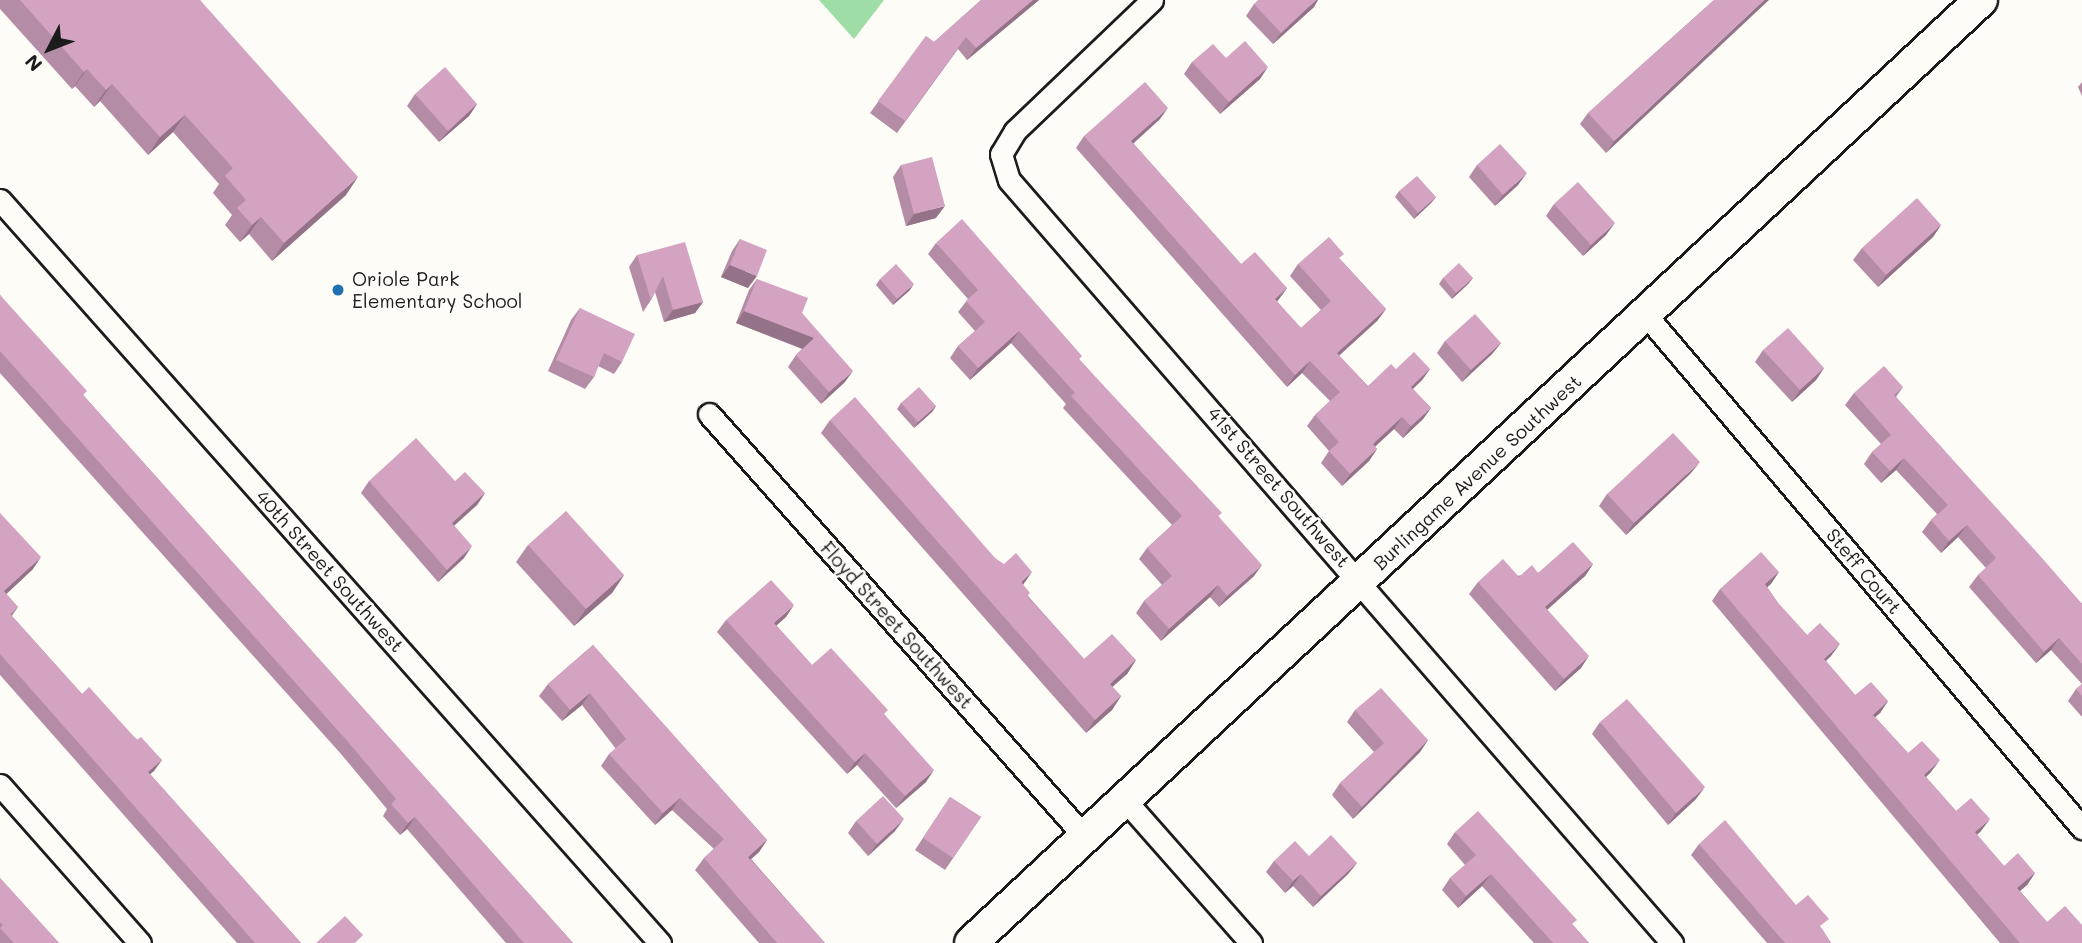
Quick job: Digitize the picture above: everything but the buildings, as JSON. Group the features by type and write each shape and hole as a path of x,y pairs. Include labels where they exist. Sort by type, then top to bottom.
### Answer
{"street":[{"name":"41st Street Southwest","path":"1152,0 1015,131 1002,154 1009,180 1362,581 1672,943"},
{"name":"Burlingame Avenue Southwest","path":"971,943 1362,581 1981,0"},
{"name":"40th Street Southwest","path":"0,200 660,943"},
{"name":"Steff Court","path":"1645,314 2082,828"},
{"name":"Floyd Street Southwest","path":"709,414 1084,836"},
{"path":"0,785 140,943"},
{"path":"1124,799 1251,943"}],"green space":[{"path":"819,0 884,0 854,39"}],"place":[{"name":"Oriole Park Elementary School","path":"338,290"}]}
